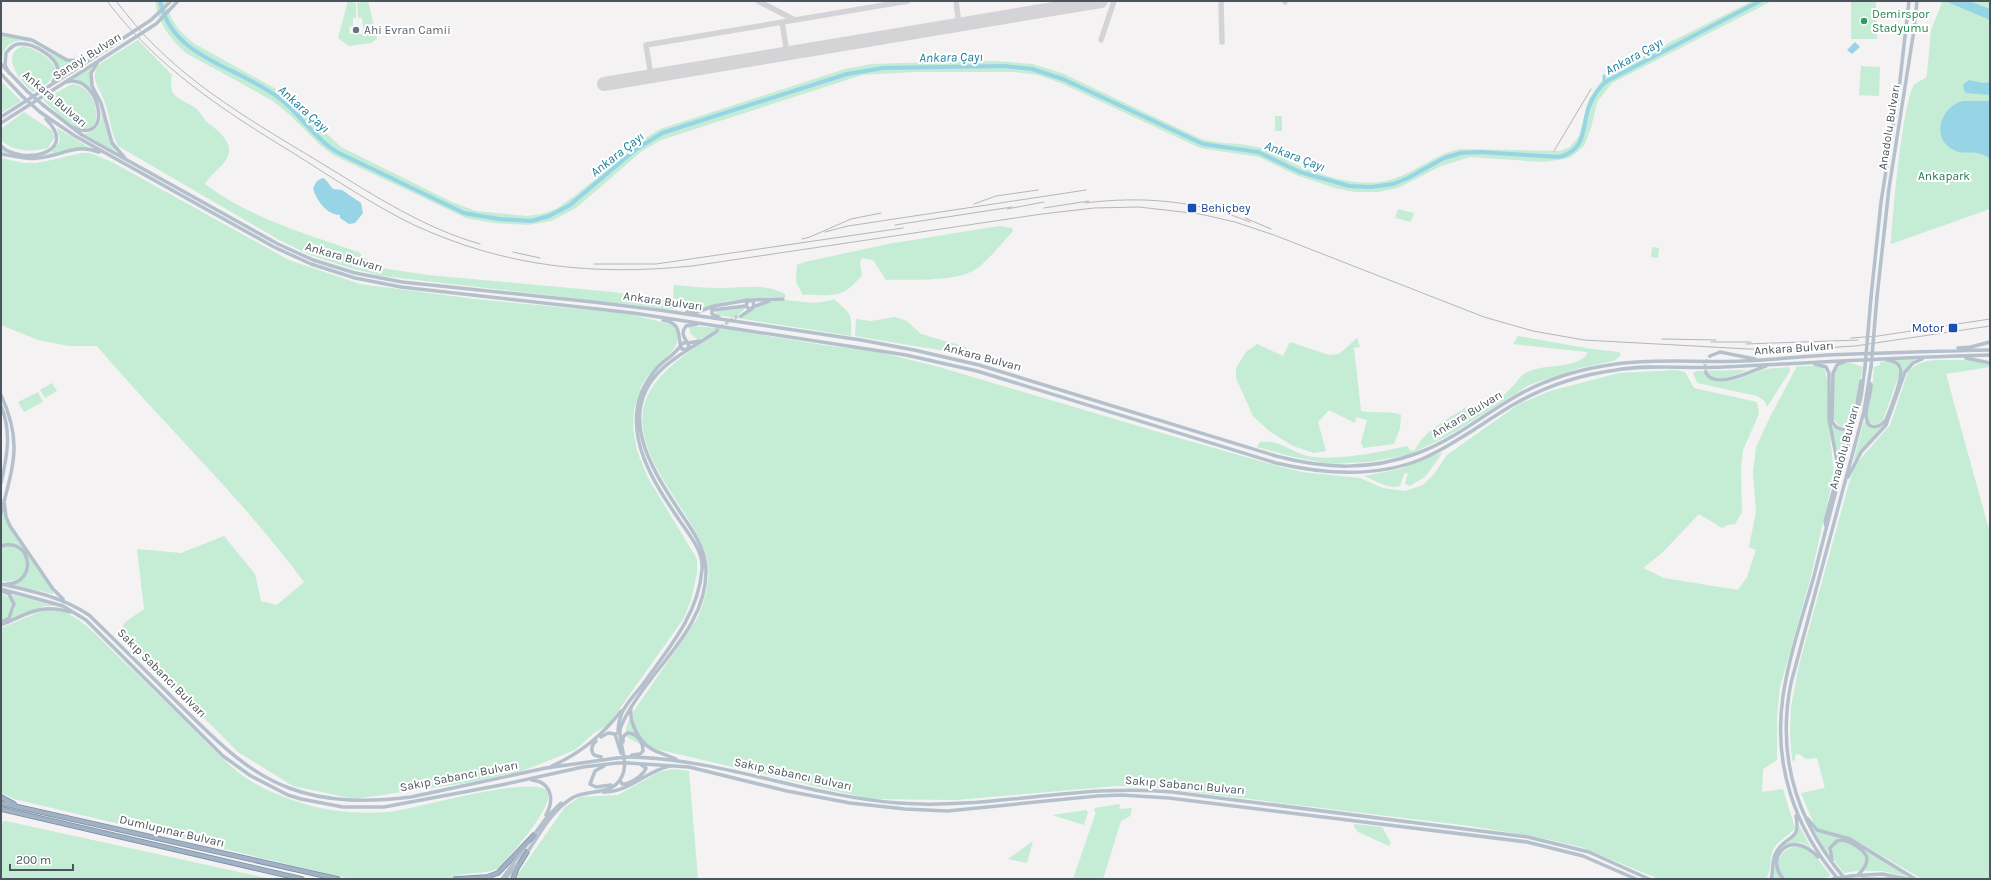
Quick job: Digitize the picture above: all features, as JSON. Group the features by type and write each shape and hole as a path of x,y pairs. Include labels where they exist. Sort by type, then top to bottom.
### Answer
{"highway":[{"path":"1,797 19,807"},
{"name":"Dumlupınar Bulvarı","path":"1,803 338,879"},
{"name":"Dumlupınar Bulvarı","path":"1,809 302,879"},
{"path":"1,813 19,813"},
{"path":"455,879 487,877 498,873 534,835"},
{"path":"513,879 527,852"}],"main road":[{"name":"Sanayi Bulvarı","path":"1,117 152,20 171,1"},
{"name":"Sanayi Bulvarı","path":"1,123 156,24 178,1"},
{"name":"Anadolu Bulvarı","path":"1838,879 1827,866 1805,833 1794,809 1782,758 1780,723 1788,673 1860,397 1864,375 1881,202 1900,82 1909,1"},
{"name":"Anadolu Bulvarı","path":"1845,879 1834,867 1816,840 1801,809 1791,777 1788,759 1786,735 1787,711 1791,684 1864,411 1870,377 1884,223 1914,30 1917,1"},
{"path":"1,34 32,40 67,60 88,61"},
{"path":"9,73 5,65 6,53 9,49 18,44 29,45 48,55 56,64 58,74 49,86"},
{"path":"100,60 91,73 92,86 101,103 112,143 128,160"},
{"name":"Ankara Bulvarı","path":"1,64 43,105 82,135 294,252 313,260 355,273 402,282 659,310 861,340 979,365 1276,456 1303,463 1330,467 1380,464 1418,453 1462,431 1508,400 1530,388 1554,378 1582,370 1615,364 1647,361 1719,362 1990,350"},
{"name":"Ankara Bulvarı","path":"1,75 40,112 75,136 108,155 291,255 311,264 355,278 401,287 633,313 717,329 860,346 977,371 1276,463 1329,473 1381,470 1420,459 1455,442 1512,405 1533,394 1557,384 1616,370 1651,367 1722,367 1990,355"},
{"path":"61,84 72,81 84,84 98,106 99,118 95,127 86,131 62,120"},
{"path":"1,146 11,151 25,154 43,154 50,151 58,140 56,132 40,112"},
{"path":"1,154 36,159 80,148 108,155"},
{"path":"659,310 697,312 714,306 749,300 783,299 760,304 750,308 712,310 712,314 732,321"},
{"path":"749,300 750,308"},
{"path":"740,316 754,304 749,300"},
{"path":"633,313 669,321 674,324 680,333 682,349 688,350"},
{"path":"688,350 689,346 683,335 686,326 696,324 717,329"},
{"path":"546,768 572,757 588,746 607,728 685,627 699,592 702,565 700,556 694,541 668,502 645,460 639,446 636,428 636,411 643,389 657,368 681,344 699,341 717,329"},
{"path":"622,754 621,727 627,714 690,625 704,590 706,570 704,556 695,535 648,459 640,432 642,402 649,387 661,370 717,329"},
{"path":"1924,352 1967,348 1990,342"},
{"path":"1710,356 1720,352 1744,358 1776,359"},
{"path":"1843,489 1857,458 1886,425 1908,368 1919,360 1951,356 1990,363"},
{"path":"1870,377 1871,389 1865,417 1869,424 1876,427 1882,425 1886,420 1901,375 1900,368 1897,363 1882,359"},
{"path":"1852,360 1839,364 1833,373 1832,421 1837,428 1845,429 1851,424 1864,375"},
{"path":"1808,362 1826,367 1830,377 1829,420 1837,461 1836,477 1825,521 1826,528"},
{"path":"1706,373 1710,378 1722,381 1772,364"},
{"path":"1,395 12,424 15,445 13,464 1,514"},
{"path":"1,406 7,425 8,440 7,456 1,483"},
{"path":"4,500 6,517 10,526 52,589 68,603"},
{"path":"1,546 9,544 17,546 25,554 28,563 26,571 20,579 11,584 2,584"},
{"name":"Sakıp Sabancı Bulvarı","path":"2,584 49,596 68,603 89,615 226,749 254,770 289,788 325,798 367,802 411,797 546,768 627,757 681,761 851,798 898,803 957,804 1100,790 1142,789 1172,792 1528,837 1589,852 1649,879"},
{"path":"1,590 8,594 14,604 12,614 9,618 1,622"},
{"name":"Sakıp Sabancı Bulvarı","path":"1,590 54,603 77,614 100,632 223,756 251,776 288,795 343,807 384,807 583,767 629,763 674,765 850,803 905,809 947,811 1103,796 1169,798 1526,842 1582,856 1636,879"},
{"path":"1,626 45,608 56,608 77,614"},
{"path":"634,704 631,709 631,719 646,745 656,751 681,761"},
{"path":"505,879 560,807 578,795 611,788 620,780 624,770 618,730 623,708"},
{"path":"616,758 597,757 593,753 592,749 594,744 606,734 613,733 617,736 622,754"},
{"path":"502,879 553,810 574,794 611,785 621,774 624,735 630,733 637,736 642,745 643,751 627,757"},
{"path":"620,780 622,784 625,784 646,770 644,766 629,763"},
{"path":"611,764 594,771 590,782 592,786 596,787 611,785"},
{"path":"592,792 616,792 653,771 674,765"},
{"path":"529,779 543,783 551,795 550,807 541,825"},
{"path":"1771,879 1776,852 1784,843 1793,838 1797,831 1794,809"},
{"path":"1801,809 1818,830 1850,840 1915,879"},
{"path":"1834,867 1830,855 1830,848 1837,841 1845,840 1862,849 1866,855 1866,865 1858,874"},
{"path":"1784,879 1777,870 1776,863 1778,856 1789,845 1804,845 1827,866"},
{"path":"1833,879 1858,874 1882,874 1908,879"},
{"path":"1876,878 1882,879"},
{"path":"1862,879 1892,879"}],"green space":[{"path":"155,1 165,1 172,20 184,35 195,44 283,93 341,147 452,202 476,211 527,216 541,214 556,209 577,194 647,137 660,129 845,69 872,64 995,61 1032,64 1062,73 1201,139 1254,146 1307,169 1340,179 1364,183 1386,181 1396,178 1441,155 1461,149 1560,151 1570,147 1579,136 1589,99 1602,80 1602,76 1607,76 1619,68 1752,1 1772,1 1612,83 1597,102 1591,128 1584,146 1571,157 1564,159 1544,162 1470,157 1441,166 1398,188 1378,192 1355,192 1335,188 1296,175 1259,157 1200,148 1063,84 1038,75 1015,72 915,72 862,75 661,140 642,151 576,208 551,221 528,225 493,223 466,218 333,155 320,145 291,116 273,101 186,53 170,36 162,24"},
{"path":"348,1 356,3 356,18 353,18 353,26 349,27 350,34 364,34 362,18 358,18 357,3 368,1 377,39 371,43 349,46 338,38"},
{"name":"Demirspor Stadyumu","path":"1842,1 1889,1 1876,2 1877,39 1851,39 1851,2 1861,2"},
{"name":"Ankapark","path":"1937,1 1990,1 1990,209 1891,244 1893,211 1906,110 1915,84 1926,78 1931,30 1942,3"},
{"path":"1,35 28,41 38,45 66,60 78,63 57,78 58,68 54,58 35,44 23,41 13,42 5,49 2,61"},
{"path":"138,40 172,75 171,86 173,93 180,99 196,108 206,121 225,138 229,147 228,157 205,184 222,196 260,216 299,232 359,252 362,256 381,268 428,275 613,292 673,301 674,285 713,288 760,287 776,290 785,294 786,297 753,298 728,301 695,310 667,309 382,276 350,268 310,255 281,241 118,146 113,134 105,104 96,83 95,72 101,63"},
{"path":"23,46 33,49 47,58 54,66 56,71 48,83 33,92 17,74 12,61 16,50"},
{"path":"92,66 90,74 91,84 99,99 111,143 116,152 84,134 94,130 100,123 102,114 100,104 88,86 80,81 71,79"},
{"path":"1861,66 1880,67 1879,96 1859,95"},
{"path":"1,81 21,101 1,113"},
{"path":"72,84 82,87 89,93 94,102 96,120 93,126 86,129 77,127 68,122 43,100"},
{"path":"24,112 52,131 54,138 48,148 24,150 7,145 2,141 2,128"},
{"path":"1275,116 1282,116 1282,131 1275,131"},
{"path":"57,128 92,149 42,157 24,156 1,152 1,148 31,156 51,153 60,141"},
{"path":"82,153 90,153 112,162 289,260 360,284 475,299 630,314 673,325 678,332 677,343 673,350 647,377 641,386 634,410 633,427 637,451 648,478 697,559 697,573 691,600 684,618 608,725 594,733 575,750 522,771 466,783 354,799 293,786 238,752 120,634 124,623 144,609 137,549 181,553 224,536 255,574 261,601 277,605 304,582 255,521 97,346 69,346 38,340 1,325 1,158 23,163 38,163"},
{"path":"1398,209 1414,213 1411,222 1395,218"},
{"path":"999,226 1012,228 1013,231 979,267 960,276 921,280 886,280 873,260 862,258 860,263 862,276 849,288 840,293 829,295 803,295 796,282 797,265 805,262 888,244"},
{"path":"1652,247 1659,248 1658,258 1651,257"},
{"path":"834,299 847,311 851,318 851,336 718,315 715,311 744,307 745,309 738,315 743,317 767,303 777,300 814,303"},
{"path":"895,317 907,321 921,334 966,347 968,351 980,356 980,361 939,350 855,336 856,319 871,321"},
{"path":"689,326 720,328 823,345 879,352 939,367 1274,465 1302,472 1360,478 1383,488 1405,491 1423,485 1434,474 1447,455 1519,404 1550,391 1619,373 1676,370 1685,372 1694,388 1757,402 1759,414 1743,450 1741,468 1742,512 1735,524 1727,525 1722,528 1699,514 1662,553 1643,568 1664,578 1738,590 1747,577 1756,550 1749,547 1756,512 1753,473 1756,447 1797,366 1820,366 1825,370 1827,380 1827,405 1834,474 1810,580 1780,687 1777,716 1777,760 1763,769 1762,792 1783,789 1795,828 1774,848 1766,879 1659,879 1581,847 1537,837 1470,826 1150,787 1117,786 956,800 870,799 643,746 627,737 626,728 631,715 696,621 702,607 709,574 707,559 699,539 661,475 650,453 643,431 643,409 652,388 658,379 682,357 718,331 716,330 698,340 690,333"},
{"path":"1518,336 1592,349 1619,352 1621,355 1614,361 1580,368 1529,385 1450,435 1408,455 1369,462 1329,464 1293,457 1257,447 1260,442 1274,442 1306,456 1325,458 1361,455 1408,446 1410,451 1415,450 1424,437 1437,426 1466,407 1468,411 1480,409 1492,404 1507,392 1524,374 1531,370 1579,361 1586,356 1587,352 1513,344"},
{"path":"1357,338 1360,347 1354,348 1361,411 1401,415 1400,428 1394,444 1363,448 1361,442 1367,420 1356,417 1355,423 1329,410 1318,422 1326,451 1314,453 1293,446 1269,431 1253,416 1236,378 1236,368 1246,352 1257,344 1283,356 1290,342 1329,355 1339,354"},
{"path":"1916,359 1908,366 1902,376 1902,367 1896,360"},
{"path":"1933,360 1972,360 1990,365 1990,367 1946,374 1990,533 1990,879 1922,879 1855,840 1843,835 1821,831 1815,827 1801,793 1825,788 1817,758 1806,759 1799,754 1795,755 1795,761 1792,760 1790,734 1791,707 1799,665 1855,465 1890,425 1908,372 1912,368 1922,362"},
{"path":"1889,361 1897,366 1899,375 1883,420 1878,424 1870,423 1867,416 1872,393 1874,367 1880,365 1880,362"},
{"path":"1845,363 1851,363 1863,367 1851,421 1847,426 1840,427 1834,419 1834,374 1838,367"},
{"path":"1789,367 1790,371 1767,407 1765,401 1757,396 1697,383 1693,373 1696,371 1748,370 1732,376 1721,378 1716,378 1708,372 1706,373 1710,379 1716,382 1724,382 1767,369"},
{"path":"52,383 57,391 45,398 40,390"},
{"path":"38,392 43,402 24,412 18,402"},
{"path":"1864,421 1869,427 1886,422 1860,451 1853,462"},
{"path":"1831,425 1839,430 1849,431 1840,464"},
{"path":"1443,452 1426,476 1410,486 1405,484 1408,473 1404,474 1400,486 1395,487 1386,486 1364,476 1400,469"},
{"path":"3,511 10,528 53,594 14,585 19,582 29,563 23,549 19,546 11,543 1,544 1,521"},
{"path":"4,546 15,548 22,553 26,559 24,572 19,578 11,581 1,581 1,547"},
{"path":"1,593 10,598 12,608 9,614 1,620"},
{"path":"10,594 56,606 43,606 1,624 9,618 14,611 15,603"},
{"path":"44,610 61,611 85,625 172,708 216,753 246,778 267,790 282,796 325,809 347,812 379,813 402,810 472,794 520,787 537,787 547,791 548,798 545,807 539,818 521,842 499,868 487,872 454,876 448,879 350,879 14,799 1,793 1,628"},
{"path":"673,769 689,771 698,879 517,879 518,874 565,807 580,797 618,795 659,772"},
{"path":"1120,804 1119,809 1132,808 1130,816 1121,821 1103,879 1073,879 1096,812 1094,811 1095,808"},
{"path":"1086,810 1088,812 1084,825 1052,815"},
{"path":"6,821 271,879 1,879 1,822"},
{"path":"1354,824 1382,827 1391,843 1389,846 1358,832 1354,827"},
{"path":"1799,825 1811,848 1805,844 1795,843 1787,848 1776,861 1783,879 1772,879 1776,860 1778,852 1797,833"},
{"path":"1812,828 1823,833 1848,840 1838,840 1831,845 1828,854"},
{"path":"1033,841 1027,863 1008,859"},
{"path":"1845,841 1863,852 1866,861 1861,870 1844,873 1834,859 1831,850 1833,846 1837,843"},
{"path":"1853,842 1857,843 1911,877 1882,871 1864,871 1867,859 1865,850"},
{"path":"1803,846 1817,858 1831,876 1820,879 1787,879 1780,872 1778,865 1783,853 1789,848"}],"water":[{"path":"1945,1 1969,1 1990,9 1990,20"},
{"path":"1855,42 1860,47 1852,54 1847,50"},
{"path":"1969,80 1983,83 1990,82 1990,95 1966,93 1963,85"},
{"path":"1963,101 1990,101 1990,159 1985,155 1956,151 1945,143 1941,137 1940,129 1944,115 1949,109"},
{"path":"322,178 325,179 333,189 342,190 361,203 363,213 355,223 349,224 340,218 340,215 327,210 319,202 313,188 317,181"}],"waterway":[{"name":"Ankara Çayı","path":"160,1 167,21 178,36 192,49 263,87 279,98 287,104 321,140 337,152 464,213 499,219 531,221 549,216 570,205 635,150 662,133 847,74 883,68 1004,66 1032,69 1063,79 1203,144 1258,152 1300,172 1349,186 1371,187 1393,184 1408,178 1444,158 1461,153 1480,152 1559,157 1574,150 1578,144 1593,97 1607,81 1760,1"},
{"name":"Ankara Çayı","path":"1604,75 1604,83"}],"taxiway":[{"path":"758,1 795,20"},
{"path":"651,76 646,45 908,1"},
{"path":"956,1 959,25"},
{"path":"1101,40 1114,1"},
{"path":"1221,1 1222,42"},
{"path":"782,22 787,53"}],"runway":[{"path":"604,84 1101,1"}],"tunnel":[{"path":"716,330 739,315"},
{"path":"1706,373 1705,364 1710,356"}],"railway":[{"path":"107,1 147,46 191,85 239,119 366,199 414,225 448,239 482,251 550,265 620,270 692,266 1042,214 1094,208 1139,207 1200,214 1235,222 1274,235 1484,317 1533,331 1584,340 1749,349 1806,349 1855,346 1990,326"},
{"path":"116,1 135,25 156,47 175,65 216,97 363,189 400,210 439,229 480,244"},
{"path":"1554,151 1591,89"},
{"path":"974,204 996,196 1038,190"},
{"path":"825,232 848,226 1086,190"},
{"path":"1085,203 1148,200 1189,204 1250,222"},
{"path":"1044,208 1089,201"},
{"path":"1007,209 1044,202"},
{"path":"895,225 1012,207"},
{"path":"802,239 851,219 881,213"},
{"path":"1245,218 1271,229"},
{"path":"594,264 656,264 903,228"},
{"path":"513,252 540,258"},
{"path":"1851,338 1878,336 1990,319"},
{"path":"1662,339 1716,340"},
{"path":"1746,344 1858,340"},
{"path":"1711,342 1751,342"}],"place":[{"name":"Demirspor Stadyumu","path":"1864,21"},
{"name":"Ahi Evran Camii","path":"356,30"},
{"name":"Behiçbey","path":"1192,208"},
{"name":"Motor","path":"1953,328"}]}
